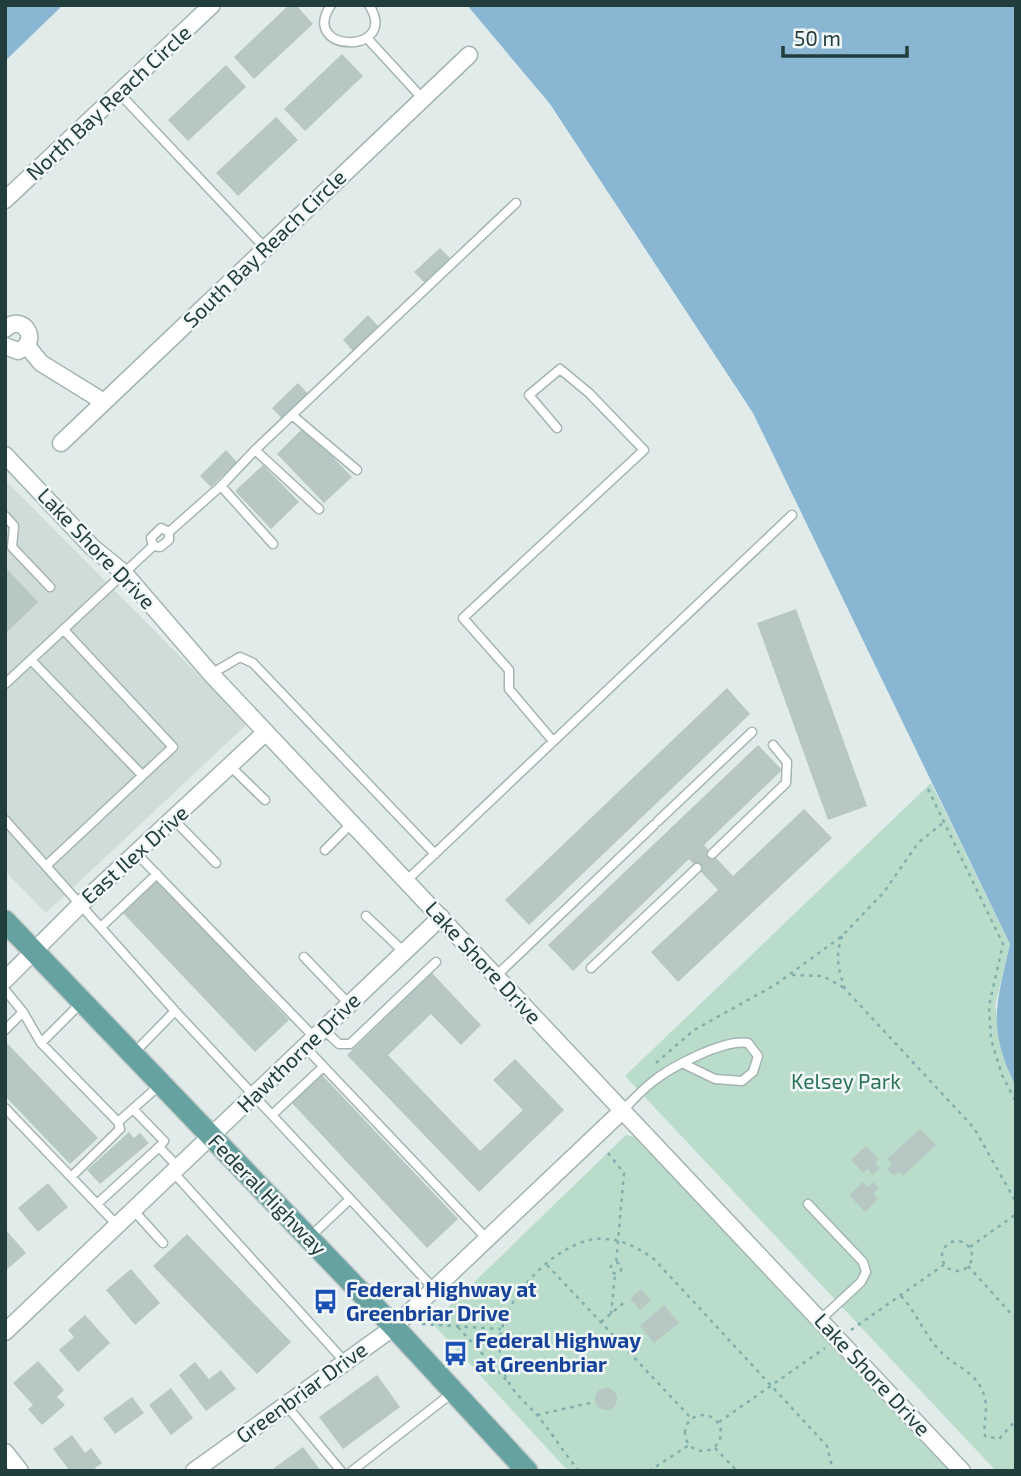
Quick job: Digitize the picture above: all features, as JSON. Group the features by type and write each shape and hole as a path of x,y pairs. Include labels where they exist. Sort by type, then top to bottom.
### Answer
{"main road":[{"name":"Federal Highway","path":"5,921 394,1327 527,1471"}],"street":[{"name":"North Bay Reach Circle","path":"5,200 212,5"},
{"name":"South Bay Reach Circle","path":"61,443 469,55"},
{"path":"5,364 17,348 30,339 27,328 21,324 7,325"},
{"path":"17,348 104,402"},
{"name":"Lake Shore Drive","path":"5,455 92,547 124,573 211,674 962,1471"},
{"name":"East Ilex Drive","path":"5,980 82,903 138,855 266,732"},
{"name":"Hawthorne Drive","path":"5,1332 441,917"},
{"name":"Greenbriar Drive","path":"194,1471 394,1327 623,1111"},
{"path":"5,1452 20,1471"}],"lane":[{"path":"331,5 325,24 332,37 346,44 367,38 374,24 369,5"},
{"path":"367,38 423,99"},
{"path":"119,93 266,249"},
{"path":"169,532 221,486 255,450 516,203"},
{"path":"553,741 509,689 509,670 463,618 644,450 589,393 560,369 528,395 557,428"},
{"path":"292,415 357,470"},
{"path":"255,450 319,509"},
{"path":"221,486 273,544"},
{"path":"406,881 792,515"},
{"path":"5,516 14,526 8,550 50,587"},
{"path":"153,545 151,536 155,532 161,528 169,532"},
{"path":"153,545 160,547 166,544 170,537 169,532"},
{"path":"5,684 153,545"},
{"path":"48,864 173,747 64,629"},
{"path":"211,674 240,657 253,663 435,854"},
{"path":"31,660 142,775"},
{"path":"496,976 752,732"},
{"path":"712,854 786,783 787,762 773,745"},
{"path":"230,766 265,800"},
{"path":"5,820 48,864 175,1011 434,1289"},
{"path":"174,820 216,863"},
{"path":"325,850 352,823"},
{"path":"138,855 314,1038 323,1067 487,1238"},
{"path":"591,968 696,868"},
{"path":"102,926 157,874"},
{"path":"366,916 404,952"},
{"path":"304,957 349,1005"},
{"path":"314,1038 350,1044 436,961"},
{"path":"5,990 23,1012 41,1043 118,1122 120,1129 71,1177"},
{"path":"41,1043 83,1002"},
{"path":"133,1054 175,1011"},
{"path":"5,1030 23,1012"},
{"path":"623,1111 650,1083 684,1064 716,1048 740,1042 755,1048 758,1056 753,1072 742,1081 715,1079 684,1064"},
{"path":"272,1115 323,1067"},
{"path":"118,1122 161,1084"},
{"path":"5,1108 117,1226"},
{"path":"97,1204 164,1142 133,1109"},
{"path":"159,1147 176,1170 345,1362"},
{"path":"309,1238 350,1199"},
{"path":"808,1204 863,1262 866,1272 861,1282 820,1320"},
{"path":"134,1211 163,1243"},
{"path":"352,1471 454,1392"},
{"path":"286,1405 341,1471"}],"path":[{"path":"928,789 1003,944 989,1006 991,1039 1002,1076 1016,1102"},
{"path":"647,1070 694,1030 789,976 842,936 884,892 918,843 944,822"},
{"path":"842,936 837,951 837,968 845,989"},
{"path":"789,976 823,976 835,980 845,989 974,1129 1016,1202"},
{"path":"608,1153 624,1173 616,1262 610,1267 615,1274 611,1314"},
{"path":"970,1247 1016,1214"},
{"path":"509,1384 499,1351 501,1329 516,1297 547,1265 579,1242 619,1240 654,1259 827,1447 833,1471"},
{"path":"962,1241 970,1247 972,1257 968,1266 959,1271 950,1269 944,1262 943,1253 951,1242 962,1241"},
{"path":"615,1274 622,1269 616,1262"},
{"path":"547,1265 691,1418"},
{"path":"968,1266 1014,1317"},
{"path":"901,1296 943,1354 968,1370 978,1381 985,1400 985,1436 999,1439 1016,1420"},
{"path":"601,1322 627,1300"},
{"path":"394,1327 429,1323 501,1329"},
{"path":"457,1326 537,1415 579,1471"},
{"path":"537,1415 594,1402"},
{"path":"704,1414 719,1422 722,1434 715,1447 700,1451 689,1445 685,1433 691,1418 704,1414"},
{"path":"649,1471 689,1445"},
{"path":"715,1447 737,1471"}],"shaded area":[{"path":"5,480 247,724 46,913 5,871"}],"green space":[{"name":"Kelsey Park","path":"931,783 1010,944 995,1006 1009,1073 1016,1087 1016,1471 996,1471 625,1076"},
{"path":"626,1135 639,1138 950,1471 568,1471 432,1323"}],"water":[{"path":"5,5 63,5 5,61"},
{"path":"467,5 1016,5 1016,1087 1001,1048 997,1016 1010,944 753,413 550,104"}],"building":[{"path":"289,5 296,5 313,24 254,79 234,57"},
{"path":"342,54 363,76 305,131 284,109"},
{"path":"226,65 246,87 188,141 168,120"},
{"path":"276,117 298,140 238,196 216,173"},
{"path":"440,248 450,258 425,283 414,272"},
{"path":"368,315 378,326 353,351 343,340"},
{"path":"298,383 309,395 283,420 272,408"},
{"path":"304,427 352,477 324,503 277,454"},
{"path":"226,450 237,462 211,487 200,476"},
{"path":"263,465 299,502 271,529 235,491"},
{"path":"5,567 38,602 5,634"},
{"path":"796,609 867,806 828,820 757,623"},
{"path":"727,688 750,714 529,925 505,900"},
{"path":"758,745 782,770 704,845 733,876 804,809 832,838 678,982 651,952 718,890 689,859 573,971 548,945"},
{"path":"156,880 289,1020 255,1052 122,912"},
{"path":"432,973 481,1025 461,1045 431,1014 388,1055 480,1151 523,1110 493,1080 515,1059 564,1110 479,1192 347,1055"},
{"path":"5,1041 98,1138 70,1164 5,1096"},
{"path":"322,1075 458,1219 427,1248 292,1103"},
{"path":"920,1129 936,1145 903,1176 899,1171 894,1176 887,1169 892,1164 887,1159"},
{"path":"129,1132 134,1138 140,1133 149,1143 100,1184 87,1170"},
{"path":"866,1146 879,1159 875,1163 880,1168 873,1175 868,1169 863,1173 851,1160"},
{"path":"863,1182 868,1187 873,1182 879,1188 873,1194 878,1199 865,1212 849,1195"},
{"path":"48,1183 68,1207 38,1232 18,1208"},
{"path":"5,1229 26,1253 5,1271"},
{"path":"187,1234 291,1342 257,1374 153,1266"},
{"path":"131,1269 160,1303 135,1325 106,1290"},
{"path":"641,1289 651,1300 640,1310 630,1299"},
{"path":"664,1305 679,1323 654,1343 640,1326"},
{"path":"85,1315 110,1343 78,1372 59,1350 74,1337 68,1330"},
{"path":"38,1361 64,1390 57,1397 65,1405 42,1425 28,1409 33,1405 13,1383"},
{"path":"195,1362 209,1379 221,1370 236,1389 206,1411 179,1375"},
{"path":"377,1375 400,1407 343,1449 319,1417"},
{"path":"171,1388 193,1418 171,1435 149,1405"},
{"path":"606,1388 614,1391 617,1399 614,1407 606,1410 598,1407 595,1399 598,1391"},
{"path":"132,1397 144,1413 115,1434 103,1418"},
{"path":"72,1435 85,1453 91,1448 102,1463 95,1468 97,1471 70,1471 53,1449"},
{"path":"303,1447 321,1471 273,1469"}],"place":[{"name":"Federal Highway at Greenbriar Drive","path":"326,1302"},
{"name":"Federal Highway at Greenbriar","path":"455,1353"}]}
